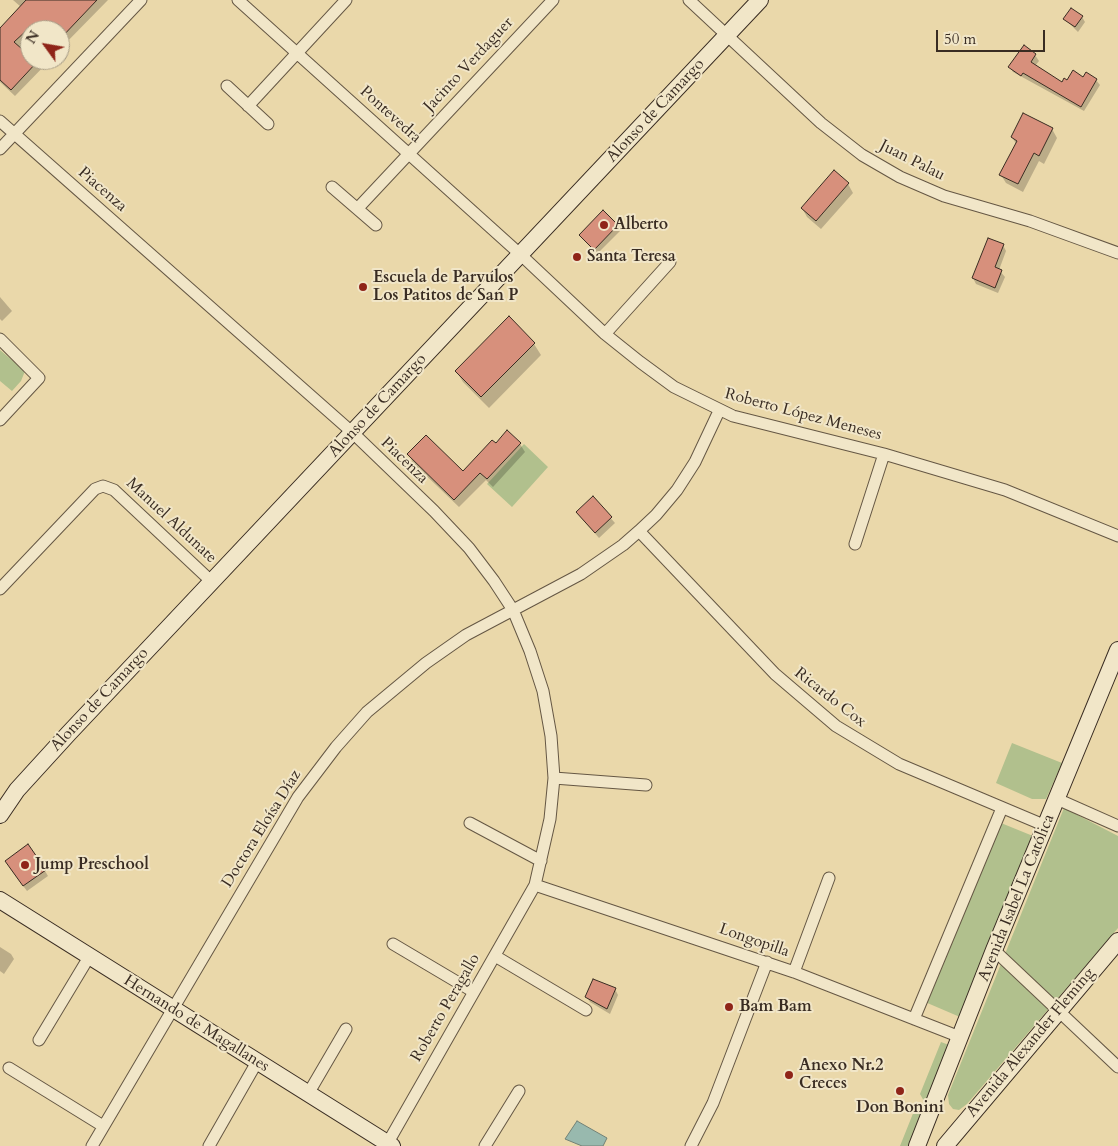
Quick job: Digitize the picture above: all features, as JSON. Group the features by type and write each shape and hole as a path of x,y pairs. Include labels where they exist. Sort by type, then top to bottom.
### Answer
{"street":[{"path":"0,150 141,0"},
{"name":"Pontevedra","path":"238,0 521,255"},
{"path":"248,106 346,0"},
{"name":"Jacinto Verdaguer","path":"358,208 553,0"},
{"name":"Juan Palau","path":"689,0 821,123 862,154 900,177 944,196 1030,221 1118,254"},
{"name":"Alonso de Camargo","path":"0,815 33,772 760,0"},
{"path":"227,86 268,124"},
{"name":"Piacenza","path":"0,121 353,434 469,548 494,580 513,610 530,651 543,691 551,736 554,778 550,819 542,861 535,885"},
{"path":"332,187 376,225"},
{"name":"Roberto López Meneses","path":"521,255 605,334 668,383 719,410 733,416 884,454 1005,490 1118,536"},
{"path":"605,334 670,262"},
{"path":"0,339 39,378 0,420"},
{"name":"Doctora Eloísa Díaz","path":"92,1146 298,797 336,747 367,712 426,663 466,635 582,574 639,531 656,515 677,490 694,462 719,410"},
{"path":"855,544 884,454"},
{"name":"Manuel Aldunate","path":"0,589 95,489 103,486 114,490 212,582"},
{"name":"Ricardo Cox","path":"639,531 775,674 815,710 858,740 899,764 1046,826"},
{"name":"Avenida Isabel La Católica","path":"917,1146 994,950 1118,650"},
{"path":"554,778 646,785"},
{"path":"1057,800 1118,826"},
{"path":"914,1019 1002,808"},
{"path":"470,823 542,861"},
{"path":"794,972 829,878"},
{"name":"Longopilla","path":"535,885 767,962 960,1037"},
{"name":"Roberto Peragallo","path":"388,1145 535,885"},
{"name":"Hernando de Magallanes","path":"0,900 388,1145"},
{"name":"Avenida Alexander Fleming","path":"944,1146 1118,941"},
{"path":"392,944 474,992"},
{"path":"994,950 1118,1067"},
{"path":"495,956 586,1010"},
{"path":"39,1040 89,957"},
{"path":"690,1146 713,1103 767,962"},
{"path":"308,1094 346,1029"},
{"path":"209,1146 257,1062"},
{"path":"9,1068 103,1126"},
{"path":"485,1146 519,1091"}],"green space":[{"path":"0,350 25,371 21,381 12,391 0,381"},
{"path":"524,444 548,467 512,507 487,484"},
{"path":"1012,743 1062,763 1046,799 1032,799 996,783"},
{"path":"1064,808 1118,836 1118,928 967,1104 959,1110 953,1109 949,1104 948,1095"},
{"path":"1001,823 1033,836 960,1017 925,1002"},
{"path":"941,1042 949,1045 925,1103 920,1094"},
{"path":"916,1106 921,1114 909,1146 900,1146"}],"water":[{"path":"577,1121 607,1138 603,1146 582,1146 565,1139"}],"building":[{"path":"26,0 97,0 70,28 70,20 20,20 20,36 14,42 20,47 20,70 30,70 11,90 0,80 0,28"},
{"path":"1071,8 1083,16 1075,27 1063,19"},
{"path":"1024,45 1036,54 1031,62 1062,82 1064,78 1067,80 1073,70 1083,77 1086,72 1097,79 1081,107 1023,73 1021,76 1008,67"},
{"path":"1023,113 1053,128 1039,156 1034,153 1018,184 999,175 1017,141 1011,137"},
{"path":"834,170 849,183 816,221 801,208"},
{"path":"603,210 618,225 594,250 579,235"},
{"path":"988,238 1004,244 995,267 1002,270 995,288 972,278"},
{"path":"509,316 535,343 481,397 455,371"},
{"path":"507,430 521,443 487,479 480,473 454,500 407,454 426,435 463,471 492,440 496,443"},
{"path":"593,496 612,517 595,533 576,512"},
{"name":"Jump Preschool","path":"28,844 46,870 23,886 5,861"},
{"path":"593,979 616,988 607,1009 585,997"}],"place":[{"name":"Alberto","path":"604,225"},
{"name":"Santa Teresa","path":"577,257"},
{"name":"Escuela de Parvulos Los Patitos de San P","path":"363,287"},
{"name":"Jump Preschool","path":"25,865"},
{"name":"Bam Bam","path":"729,1007"},
{"name":"Anexo Nr.2 Creces","path":"789,1075"},
{"name":"Don Bonini","path":"900,1091"}]}
